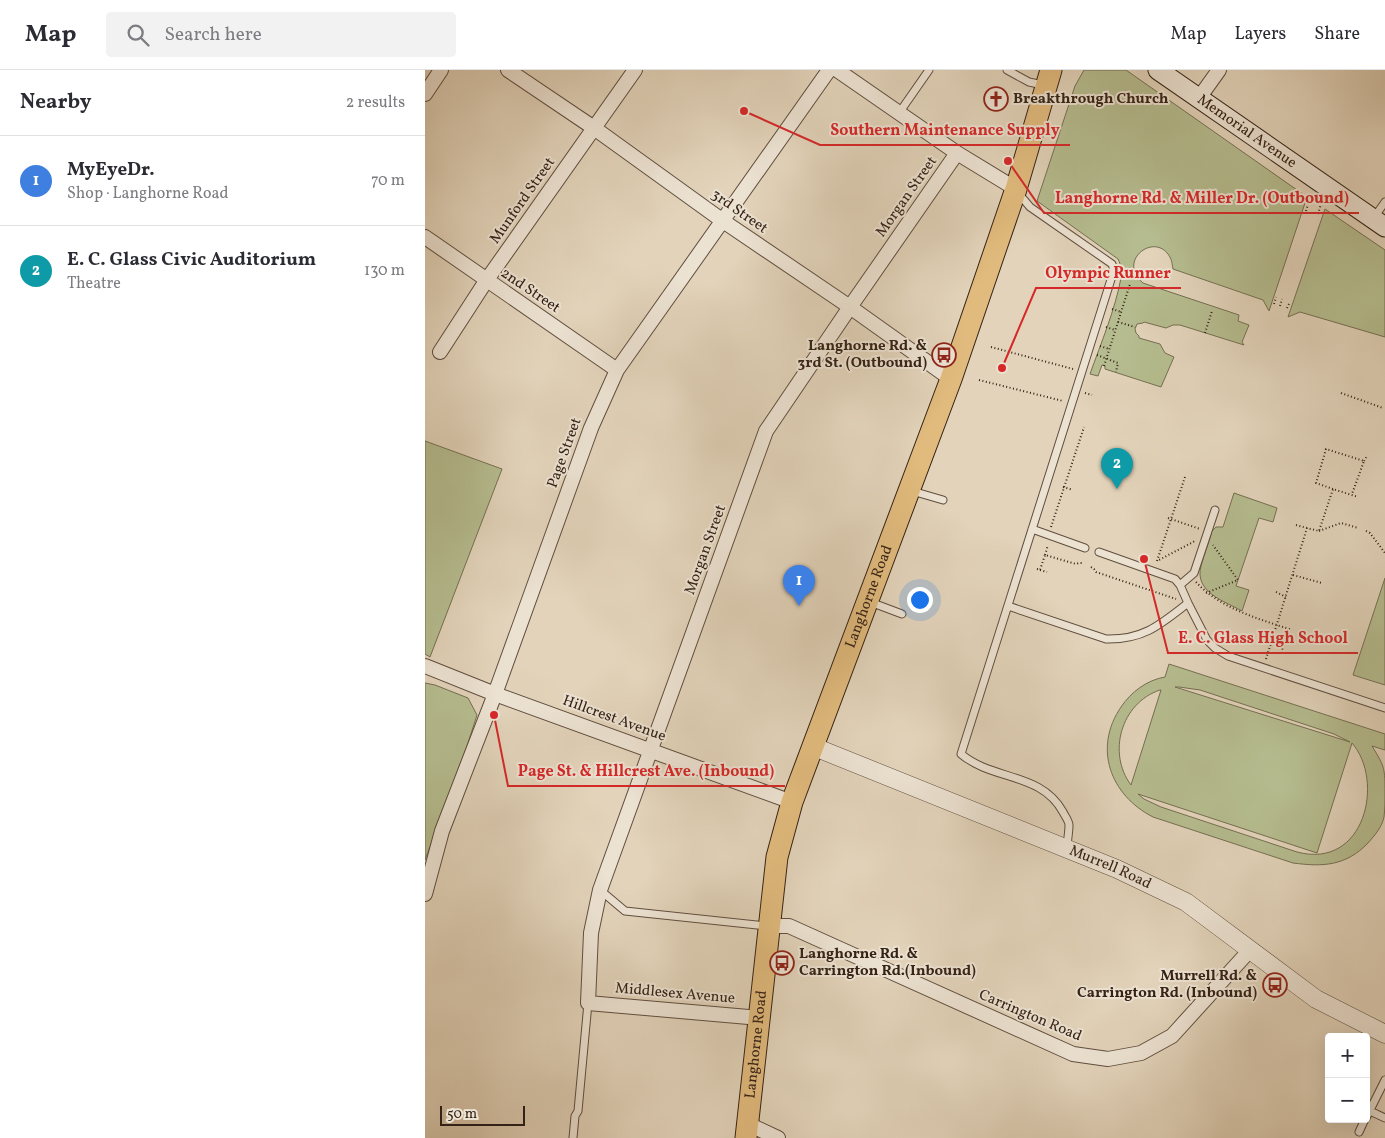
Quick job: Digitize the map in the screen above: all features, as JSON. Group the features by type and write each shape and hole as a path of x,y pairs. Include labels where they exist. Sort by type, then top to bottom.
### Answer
{"main road":[{"name":"Langhorne Road","path":"747,1131 777,857 792,802 951,379 1016,190 1048,83 1062,70"},
{"name":"Memorial Avenue","path":"1158,70 1379,223"}],"street":[{"path":"425,94 441,70"},
{"name":"3rd Street","path":"508,70 594,128 723,221 850,306 951,379"},
{"name":"Munford Street","path":"440,352 487,281 635,70"},
{"name":"Page Street","path":"425,894 442,831 495,694 591,428 617,370 829,70"},
{"path":"837,70 957,153 1016,190"},
{"path":"1199,98 1219,70"},
{"name":"Morgan Street","path":"588,1003 591,933 600,890 766,431 850,306 957,153"},
{"name":"2nd Street","path":"425,237 617,370"},
{"name":"Hillcrest Avenue","path":"425,666 495,694 792,802"},
{"name":"Murrell Road","path":"812,746 1117,869 1186,902 1317,999 1385,1034"},
{"name":"Carrington Road","path":"770,926 789,926 1073,1054 1108,1059 1141,1053 1172,1036 1251,950"},
{"name":"Middlesex Avenue","path":"588,1003 760,1018"},
{"path":"747,1131 778,1138"}],"lane":[{"path":"899,113 929,70"},
{"path":"1007,70 1029,82 1048,83"},
{"path":"1016,190 1030,207 1112,264 1114,270 961,754 983,768 1038,786 1047,792 1059,804 1069,823 1067,849"},
{"path":"1379,223 1385,202"},
{"path":"909,490 943,500"},
{"path":"1180,585 1194,573 1215,510"},
{"path":"1032,529 1085,548"},
{"path":"1099,552 1175,579 1180,585 1207,640 1215,648 1228,656 1385,708"},
{"path":"867,601 902,614"},
{"path":"1008,606 1106,639 1120,639 1156,628 1188,604"},
{"path":"600,890 625,911 770,926"},
{"path":"573,1138 575,1116 578,1111 588,1003"},
{"path":"1370,1110 1385,1080"},
{"path":"1370,1116 1385,1118"},
{"path":"1359,1132 1364,1123"}],"path":[{"path":"1306,211 1310,197"},
{"path":"1318,214 1321,204"},
{"path":"1104,366 1130,284"},
{"path":"1274,304 1276,297"},
{"path":"1280,306 1283,299"},
{"path":"1287,308 1290,302"},
{"path":"1112,309 1121,312"},
{"path":"1205,333 1212,311"},
{"path":"1118,322 1135,327"},
{"path":"1106,327 1115,330"},
{"path":"1099,346 1109,349"},
{"path":"991,347 1075,370"},
{"path":"1096,355 1119,363 1116,372"},
{"path":"979,380 1065,402"},
{"path":"1086,394 1092,395"},
{"path":"1341,394 1383,408"},
{"path":"1051,527 1084,427"},
{"path":"1358,497 1316,483 1326,450 1363,461"},
{"path":"1352,495 1363,461 1367,456"},
{"path":"1185,477 1157,561 1198,540"},
{"path":"1063,487 1073,490"},
{"path":"1319,531 1333,489"},
{"path":"1340,496 1342,492"},
{"path":"1167,518 1207,533 1238,580 1206,592"},
{"path":"1296,525 1319,531 1341,523 1358,528"},
{"path":"1265,661 1307,528"},
{"path":"1365,531 1370,533 1385,553"},
{"path":"1047,572 1038,570 1045,555 1048,542"},
{"path":"1045,555 1076,564 1079,562 1084,563"},
{"path":"1091,567 1096,572 1188,604"},
{"path":"1293,575 1322,583"},
{"path":"1191,576 1206,592 1230,607 1289,629 1282,650"},
{"path":"1276,592 1286,597"}],"green space":[{"path":"1084,70 1126,70 1307,197 1269,311 1263,300 1173,269 1168,254 1161,248 1146,248 1135,259 1136,275 1143,283 1239,315 1238,321 1249,325 1242,342 1244,345 1180,325 1166,328 1144,322 1137,324 1135,329 1139,338 1160,344 1165,353 1174,357 1161,387 1105,369 1105,366 1102,365 1098,376 1090,374 1115,302 1121,278 1120,264 1118,259 1037,201 1075,86"},
{"path":"1325,209 1385,250 1385,337 1300,312 1288,317"},
{"path":"425,441 502,469 430,657 425,654"},
{"path":"1234,493 1277,508 1273,522 1259,518 1236,586 1249,590 1242,611 1219,599 1206,589 1200,575 1212,531 1216,527 1223,527"},
{"path":"1385,578 1385,685 1353,675"},
{"path":"1169,664 1385,734 1385,750 1372,746 1382,764 1385,778 1384,817 1376,834 1360,851 1343,860 1314,865 1293,863 1153,817 1138,808 1126,796 1110,769 1107,754 1108,738 1121,707 1130,696 1146,684 1165,677","holes":["1175,687 1200,690 1334,734 1350,742","1161,690 1131,785 1124,772 1119,744 1127,717 1147,697","1352,743 1362,759 1367,779 1367,799 1362,818 1353,835 1339,848 1320,854 1297,852 1161,807 1138,794 1317,853"]},
{"path":"425,683 468,698 477,715 425,860"}],"place":[{"name":"Breakthrough Church","path":"996,99"},
{"name":"Southern Maintenance Supply","path":"744,111"},
{"name":"Langhorne Rd. & Miller Dr. (Outbound)","path":"1008,161"},
{"name":"Langhorne Rd. & 3rd St. (Outbound)","path":"944,355"},
{"name":"Olympic Runner","path":"1002,368"},
{"name":"E. C. Glass Civic Auditorium","path":"1117,489"},
{"name":"E. C. Glass High School","path":"1144,559"},
{"name":"MyEyeDr.","path":"799,606"},
{"name":"Page St. & Hillcrest Ave. (Inbound)","path":"494,715"},
{"name":"Langhorne Rd. & Carrington Rd.(Inbound)","path":"782,963"},
{"name":"Murrell Rd. & Carrington Rd. (Inbound)","path":"1275,985"}]}
